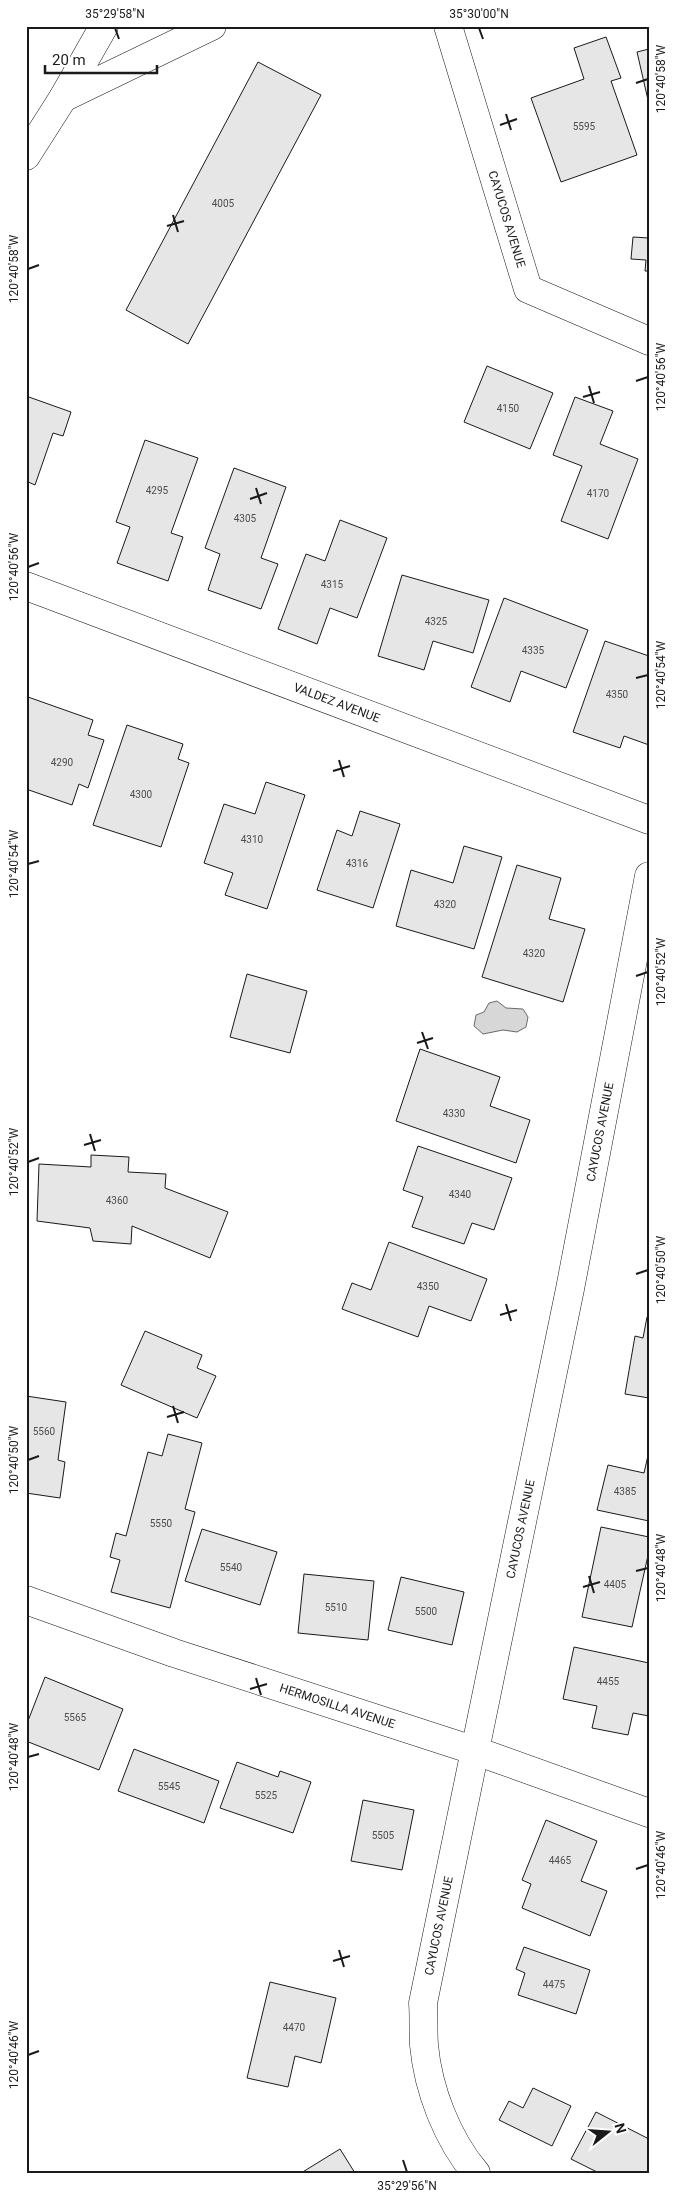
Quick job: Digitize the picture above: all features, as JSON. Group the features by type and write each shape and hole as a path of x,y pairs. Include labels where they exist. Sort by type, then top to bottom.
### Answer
{"street":[{"path":"26,156 63,98 104,26"},
{"path":"63,98 212,26"},
{"name":"CAYUCOS AVENUE","path":"448,26 528,289 649,341"},
{"name":"VALDEZ AVENUE","path":"26,586 649,820"},
{"name":"CAYUCOS AVENUE","path":"476,2173 448,2128 433,2088 424,2046 424,2003 570,1289 649,876"},
{"name":"HERMOSILLA AVENUE","path":"26,1600 174,1654 476,1751 649,1813"}],"shaded area":[{"path":"497,1001 506,1008 523,1009 528,1017 526,1027 517,1032 503,1030 483,1034 474,1026 476,1015 484,1012 489,1003"}],"building":[{"path":"606,37 621,78 611,81 637,155 561,182 531,98 584,79 574,48"},
{"path":"649,49 649,100 648,100 637,52"},
{"path":"258,62 321,95 188,344 126,310"},
{"path":"633,237 649,238 649,271 645,271 646,260 631,259"},
{"path":"487,366 553,393 530,449 464,422"},
{"path":"26,396 71,412 63,436 53,433 35,485 26,481"},
{"path":"575,397 613,411 600,444 638,459 608,539 561,521 582,466 553,455"},
{"path":"145,440 198,458 171,533 183,537 168,581 117,563 130,527 116,522"},
{"path":"234,468 286,487 261,558 278,564 261,609 208,590 220,554 205,548"},
{"path":"340,520 387,538 357,618 330,608 317,644 278,629 306,554 325,561"},
{"path":"402,575 489,600 473,653 433,641 424,670 378,656"},
{"path":"504,598 588,630 566,688 521,671 510,702 471,687"},
{"path":"605,641 649,656 649,745 624,736 620,748 573,732"},
{"path":"28,697 93,720 88,735 104,740 88,788 79,784 72,805 26,789 26,702"},
{"path":"127,725 183,744 178,759 189,763 161,847 93,825"},
{"path":"266,782 305,795 267,909 225,895 233,873 204,863 224,804 255,814"},
{"path":"360,811 400,824 373,908 317,890 337,830 352,836"},
{"path":"464,846 502,857 474,949 396,926 411,870 453,883"},
{"path":"517,865 561,878 549,919 585,929 563,1002 482,977"},
{"path":"247,974 307,991 290,1053 230,1037"},
{"path":"420,1049 500,1077 490,1106 530,1120 516,1163 396,1121"},
{"path":"418,1146 512,1178 494,1230 472,1223 464,1244 412,1227 423,1197 403,1190"},
{"path":"91,1155 129,1157 128,1172 166,1174 165,1188 228,1212 210,1258 132,1226 131,1244 93,1241 90,1228 37,1221 39,1164 91,1167"},
{"path":"389,1242 487,1279 471,1321 429,1306 418,1337 342,1309 352,1283 371,1290"},
{"path":"647,1317 649,1317 649,1398 625,1394 635,1336 643,1338"},
{"path":"145,1331 202,1355 197,1368 216,1376 197,1418 121,1385"},
{"path":"26,1396 66,1402 58,1460 65,1462 60,1498 26,1493"},
{"path":"168,1434 202,1443 185,1509 195,1512 170,1608 111,1592 120,1560 110,1557 116,1533 126,1536 148,1452 162,1456"},
{"path":"649,1451 649,1521 597,1510 608,1465 644,1473"},
{"path":"601,1527 649,1537 649,1551 632,1627 582,1617"},
{"path":"202,1529 277,1552 260,1605 185,1581"},
{"path":"304,1574 374,1581 368,1640 298,1633"},
{"path":"401,1577 464,1592 452,1645 388,1630"},
{"path":"574,1647 649,1663 649,1716 633,1713 628,1735 592,1728 597,1706 563,1699"},
{"path":"45,1677 123,1709 99,1770 26,1741 26,1726"},
{"path":"134,1749 219,1781 204,1823 118,1791"},
{"path":"237,1762 278,1777 280,1771 311,1782 293,1833 220,1808"},
{"path":"363,1800 414,1810 402,1870 351,1861"},
{"path":"546,1820 597,1841 581,1881 607,1891 590,1936 522,1908 531,1884 522,1880"},
{"path":"524,1947 590,1970 576,2014 518,1995 525,1973 516,1969"},
{"path":"270,1982 336,1998 321,2063 295,2056 288,2087 247,2078"},
{"path":"533,2088 571,2106 552,2146 499,2120 509,2101 523,2108"},
{"path":"596,2112 649,2139 649,2173 599,2173 571,2159"},
{"path":"340,2149 355,2173 301,2173"}]}
